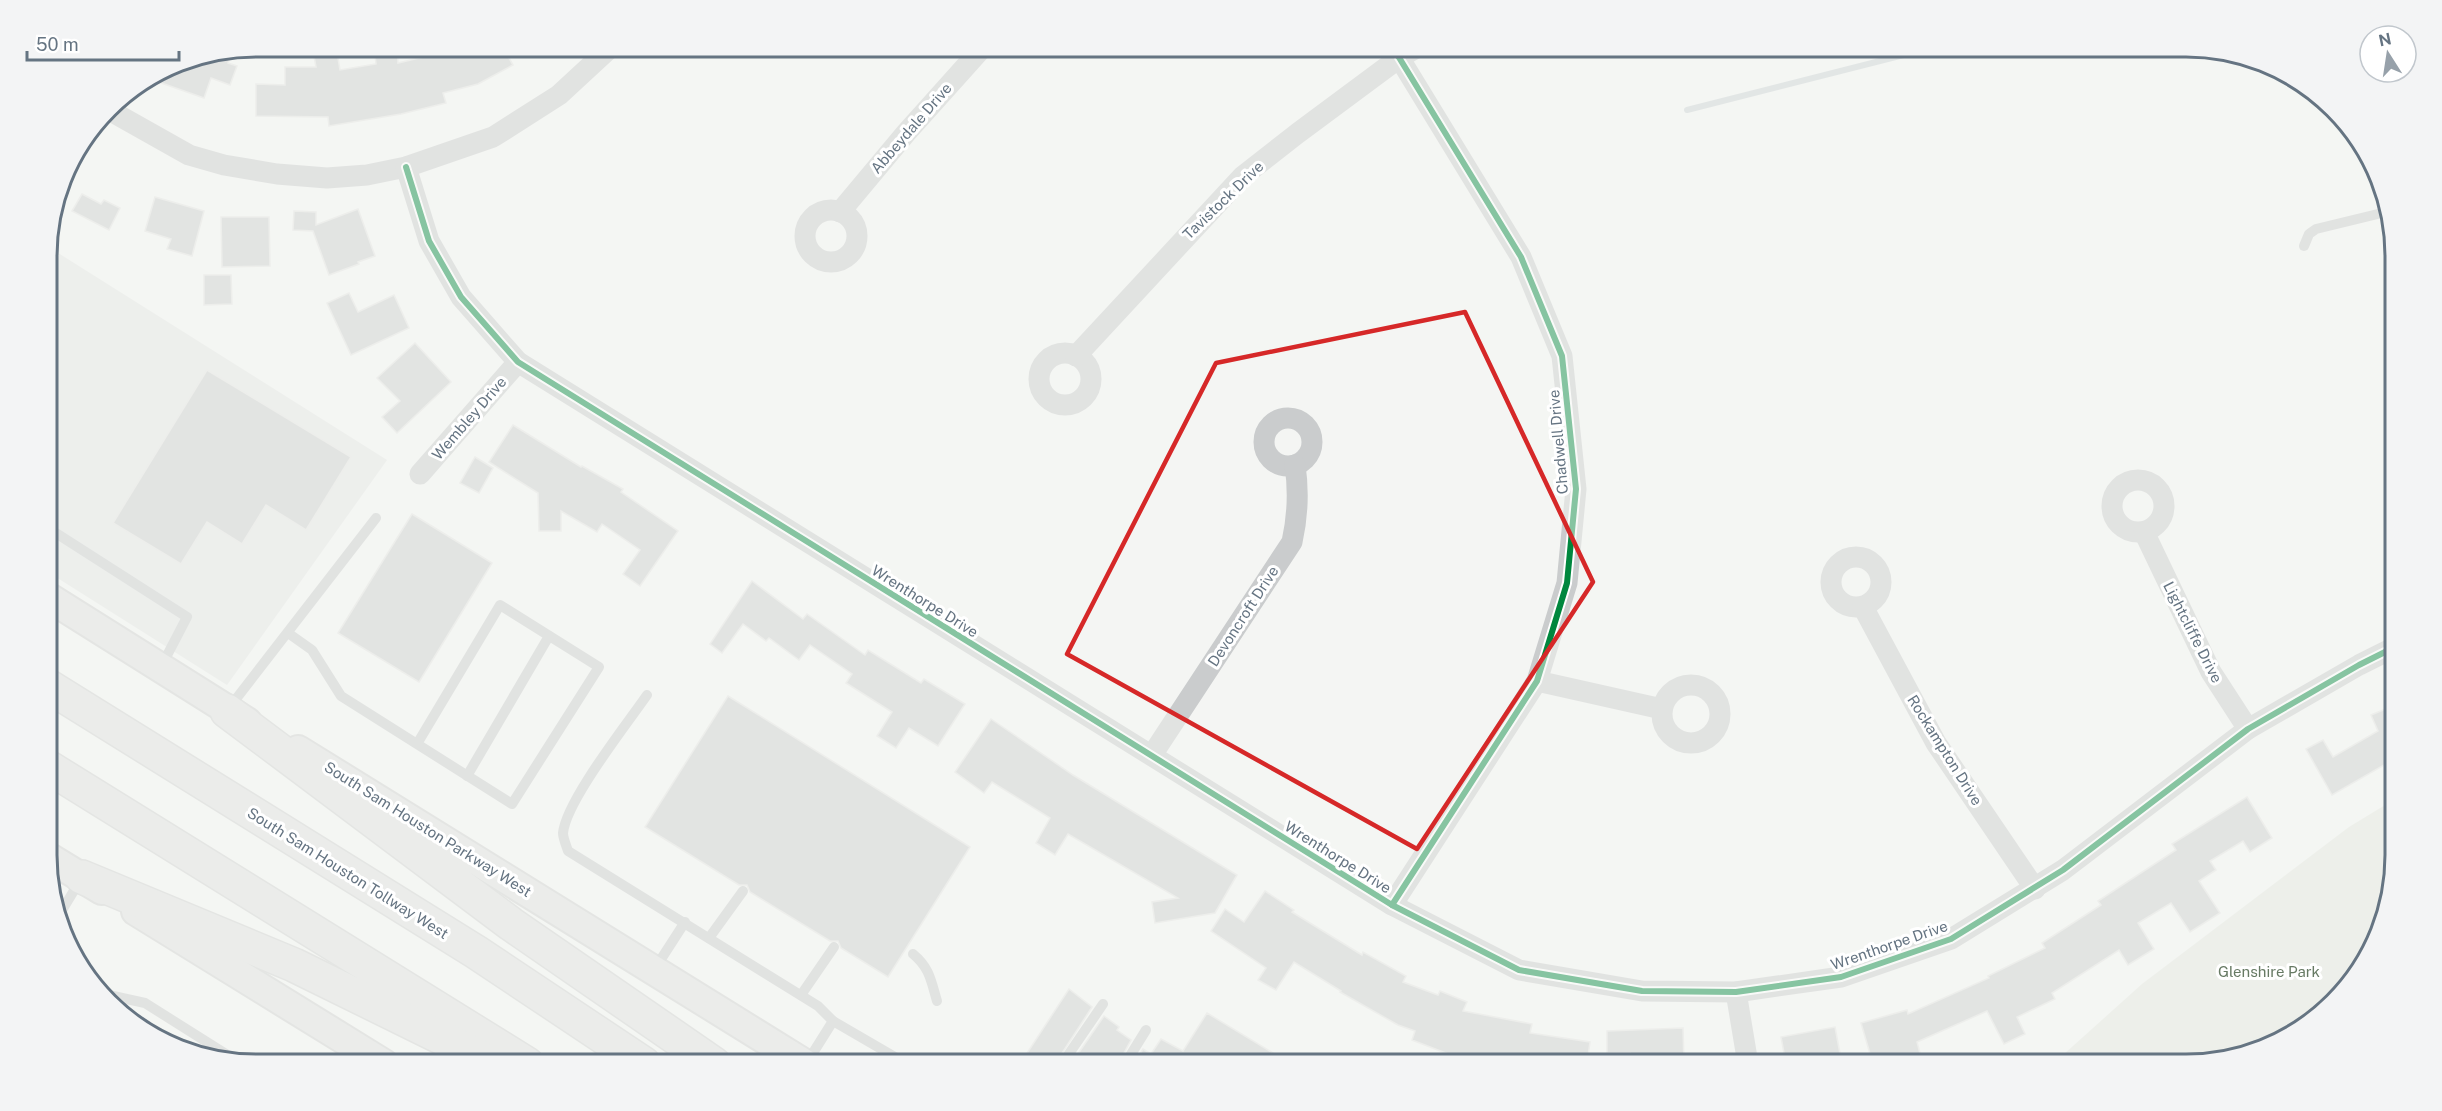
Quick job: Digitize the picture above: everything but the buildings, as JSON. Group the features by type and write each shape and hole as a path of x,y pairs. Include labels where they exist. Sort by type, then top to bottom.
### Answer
{"highway":[{"name":"South Sam Houston Tollway West","path":"57,692 476,952 629,1054"},
{"path":"227,711 501,917 700,1054"},
{"path":"57,773 511,1054"},
{"path":"82,878 294,965 476,1054"}],"main road":[{"name":"South Sam Houston Parkway West","path":"57,603 227,711 325,765 789,1054"},
{"path":"58,863 368,1054"}],"street":[{"path":"117,114 189,155 224,165 277,174 327,178 367,175 406,166 493,137 559,95 600,57"},
{"name":"Abbeydale Drive","path":"840,212 974,57"},
{"name":"Tavistock Drive","path":"1076,356 1243,176 1390,57"},
{"name":"Chadwell Drive","path":"1392,905 1537,681 1568,583 1576,489 1562,356 1521,257 1399,57"},
{"name":"Wrenthorpe Drive","path":"406,166 429,241 434,250 461,297 518,363 1392,905 1519,970 1642,991 1736,992 1841,977 1951,939 2063,870 2248,729 2385,652"},
{"name":"Wembley Drive","path":"420,474 518,363"},
{"name":"Devoncroft Drive","path":"1152,755 1292,542 1298,516 1295,465"},
{"name":"Lightcliffe Drive","path":"2144,532 2211,672 2248,729"},
{"name":"Rockampton Drive","path":"1863,607 1936,743 2035,888"},
{"path":"1537,681 1662,709"},
{"path":"1736,992 1746,1054"}],"lane":[{"path":"2304,246 2309,234 2316,229 2380,214"},
{"path":"227,711 376,518"},
{"path":"57,534 187,617 160,668"},
{"path":"288,633 312,650 341,696 467,776 512,804 599,667 500,605 417,744"},
{"path":"467,776 549,636"},
{"path":"647,695 569,812 563,834 568,850 801,995 818,1006 832,1021 889,1054"},
{"path":"64,907 82,878"},
{"path":"709,938 743,891"},
{"path":"654,970 685,922"},
{"path":"801,995 834,946"},
{"path":"913,954 924,963 937,1001"},
{"path":"116,997 145,1003 220,1051"},
{"path":"1069,1054 1102,1004"},
{"path":"811,1054 832,1021"},
{"path":"1131,1054 1146,1030"}],"highlighted area":[{"path":"1465,312 1593,582 1417,849 1067,654 1216,363"}],"shaded area":[{"path":"57,252 387,460 227,685 57,578"}],"green space":[{"name":"Glenshire Park","path":"2385,805 2385,855 2381,894 2364,943 2336,986 2317,1005 2274,1033 2225,1050 2199,1054 2064,1054 2142,984 2349,827"}],"waterway":[{"path":"1687,110 1896,57"}],"cycle path":[{"path":"1392,905 1537,681 1567,583 1576,489 1562,356 1521,257 1399,57"},
{"path":"406,167 429,241 461,297 518,362 1392,905 1519,970 1642,991 1736,992 1841,977 1951,939 2063,870 2248,729 2385,652"}]}
